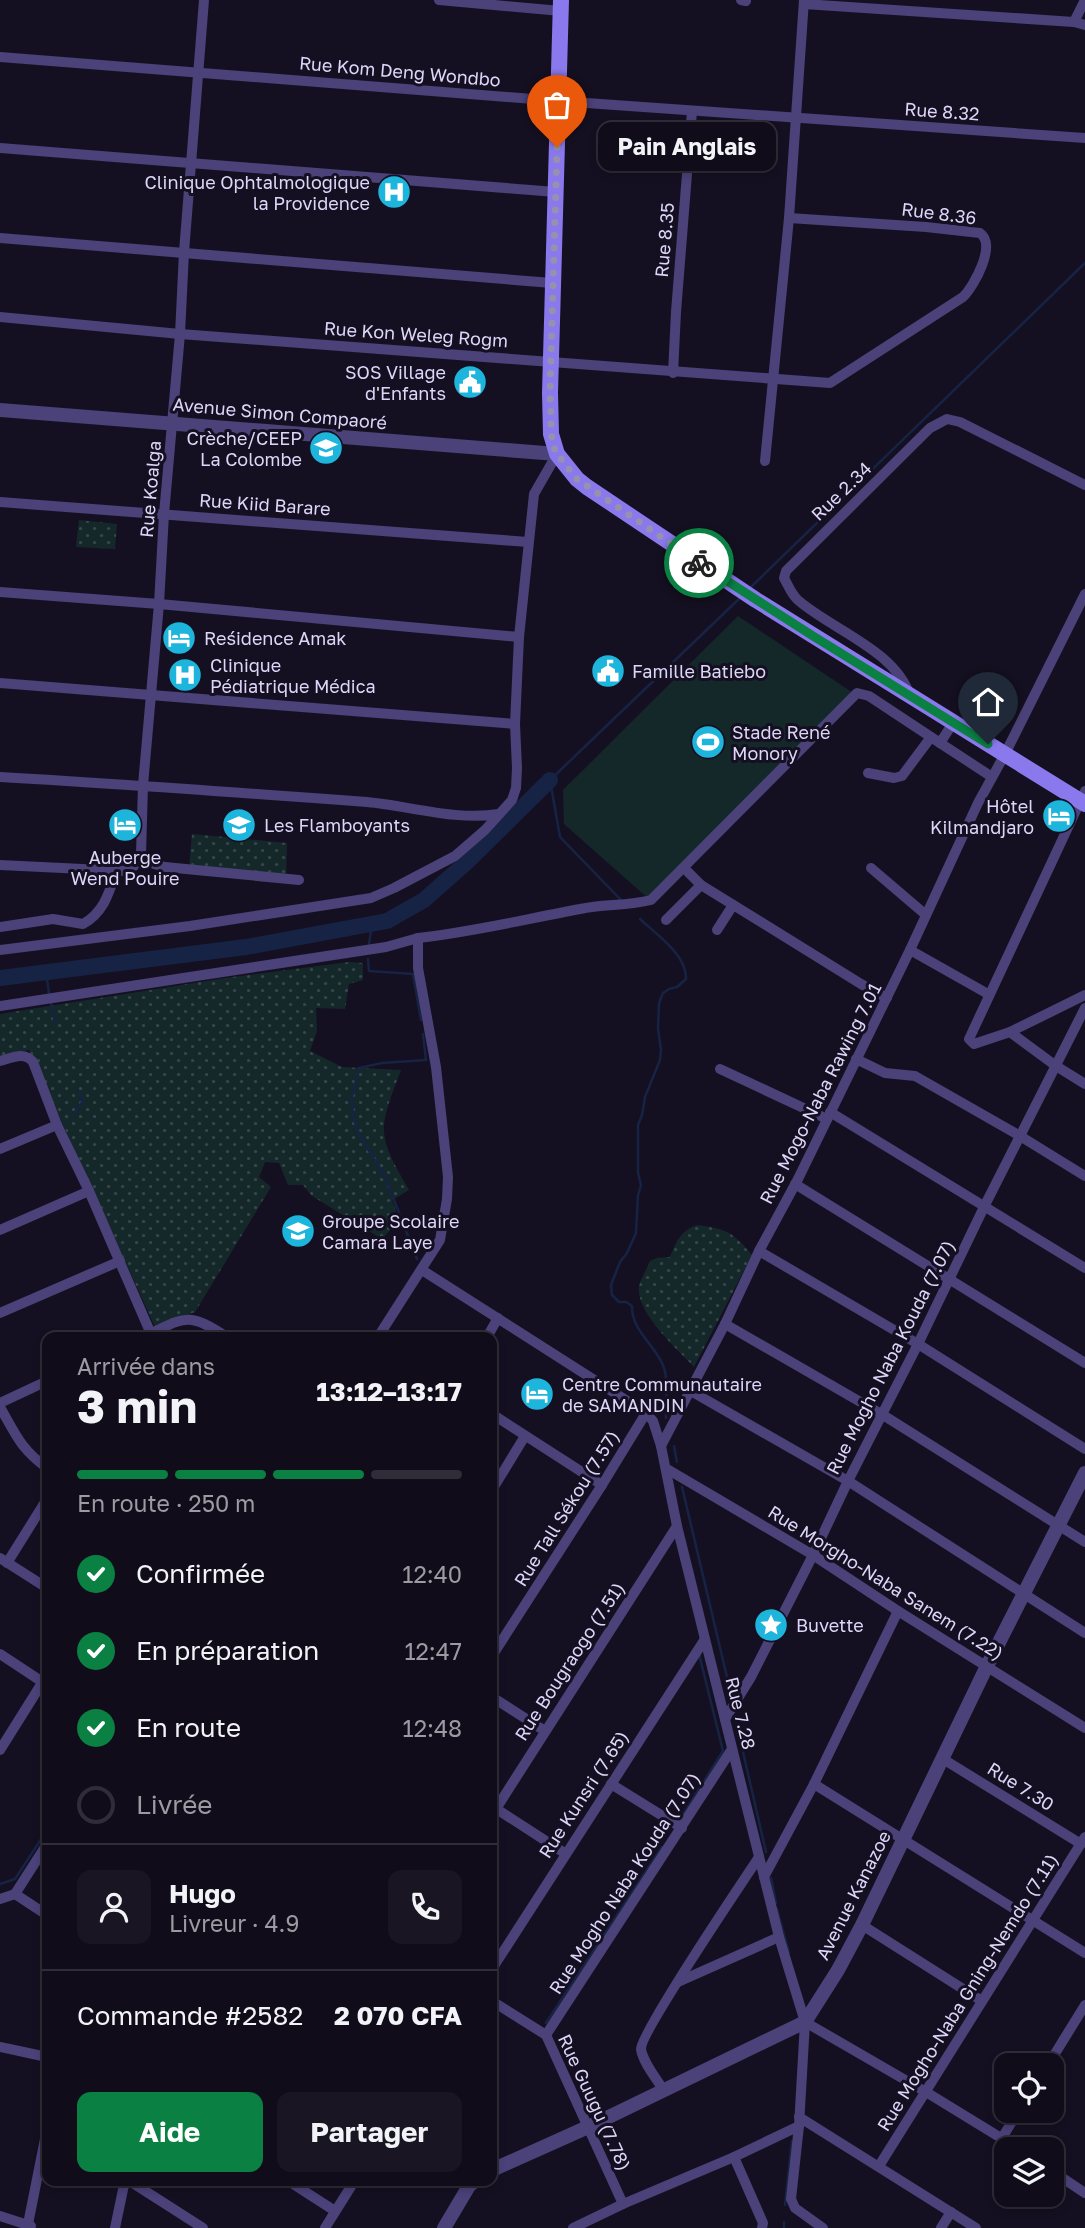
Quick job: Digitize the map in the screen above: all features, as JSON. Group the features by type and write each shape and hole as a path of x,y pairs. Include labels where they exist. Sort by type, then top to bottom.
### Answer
{"main road":[{"path":"561,6 550,361 551,434 557,454 587,487 730,584 953,723 1083,799"}],"street":[{"name":"Rue Koalga","path":"141,855 144,785 204,0"},
{"path":"439,0 561,6"},
{"path":"765,461 789,218 804,2 1079,23 1085,0"},
{"name":"Rue Kom Deng Wondbo","path":"0,57 796,119"},
{"name":"Rue 8.35","path":"673,373 692,111"},
{"name":"Rue 8.32","path":"796,119 1085,138"},
{"path":"0,148 556,192"},
{"name":"Rue 8.36","path":"789,218 926,226 980,233 987,242 984,258 972,288 962,297 830,383"},
{"path":"0,238 552,283"},
{"name":"Rue Kon Weleg Rogm","path":"0,317 180,334 830,383"},
{"name":"Avenue Simon Compaoré","path":"0,410 557,454"},
{"name":"Rue 2.34","path":"910,696 906,683 887,661 796,600 784,578 786,571 930,428 947,419 960,422 1085,485"},
{"path":"0,950 190,926 371,898 455,856 485,830 512,800 516,788 514,724 528,542 534,494 557,454"},
{"name":"Rue Kiid Barare","path":"0,502 528,542"},
{"path":"0,592 519,637"},
{"name":"Rue Mogo-Naba Rawing 7.01","path":"661,1446 795,1184 887,998 968,824 1085,594"},
{"path":"0,683 514,724"},
{"path":"0,1006 386,947 418,938 467,932 583,908 634,905 651,900 857,693 869,696 992,777"},
{"path":"868,773 894,778 902,776 953,723"},
{"path":"0,777 395,804 481,817 499,814"},
{"path":"1083,799 988,994 970,1034 970,1042 974,1044 1010,1032 1085,995"},
{"path":"0,865 116,872 134,866 141,855 154,864 165,867 299,880"},
{"path":"871,867 926,915"},
{"path":"684,868 701,884 733,905 887,998"},
{"path":"0,927 53,919 83,924 100,912 116,872"},
{"path":"666,920 701,884"},
{"path":"717,930 733,905"},
{"path":"381,1332 440,1240 448,1177 436,1067 418,968 418,938"},
{"path":"910,950 988,994"},
{"name":"Rue Mogho Naba Kouda (7.07)","path":"725,1719 751,1677 813,1555 1085,1008"},
{"path":"1010,1032 1085,1084"},
{"path":"0,1061 22,1055 33,1062 57,1125 120,1261 146,1332"},
{"path":"856,1059 885,1073 915,1076 1085,1177"},
{"path":"720,1069 829,1115 985,1205 1085,1268"},
{"path":"0,1149 57,1125"},
{"path":"795,1184 1085,1363"},
{"path":"0,1230 89,1191"},
{"path":"759,1251 918,1344 1085,1449"},
{"path":"0,1313 120,1261"},
{"path":"422,1270 646,1413"},
{"path":"154,1332 194,1318 220,1332"},
{"path":"490,1332 498,1318"},
{"path":"725,1324 883,1415 1085,1542"},
{"path":"42,1384 0,1405 26,1452 42,1464"},
{"path":"689,1390 848,1481 1085,1633"},
{"name":"Rue 7.28","path":"646,1413 653,1421 661,1446 677,1526 732,1749 779,1937 805,2022"},
{"name":"Rue Tall Sékou (7.57)","path":"497,1648 646,1413"},
{"path":"497,1417 602,1485"},
{"path":"497,1482 526,1436"},
{"name":"Rue Morgho-Naba Sanem (7.22)","path":"667,1469 813,1555 1085,1728"},
{"name":"Avenue Kanazoe","path":"805,2022 838,1970 862,1925 987,1666 1085,1472"},
{"path":"42,1506 4,1560 42,1585"},
{"name":"Rue Bougraogo (7.51)","path":"497,1804 677,1526"},
{"path":"764,1877 814,1784 898,1611"},
{"name":"Rue Kunsri (7.65)","path":"497,1961 705,1639"},
{"path":"0,1654 42,1679"},
{"path":"0,1750 42,1687"},
{"path":"497,1700 545,1731"},
{"name":"Rue Mogho Naba Kouda (7.07)","path":"546,2035 732,1749"},
{"name":"Rue 7.30","path":"943,1759 1083,1840"},
{"path":"611,1784 682,1828"},
{"path":"814,1784 1085,1953"},
{"path":"497,1812 566,1854"},
{"name":"Rue Mogho-Naba Gning-Nemdo (7.11)","path":"878,2166 1083,1840"},
{"path":"0,1899 15,1894 42,1852"},
{"path":"664,2091 643,2056 641,2046 678,1982 759,1857"},
{"path":"15,1894 42,1912"},
{"path":"862,1925 982,2001"},
{"path":"678,1982 779,1937"},
{"name":"Rue Guugu (7.78)","path":"497,2004 546,2035 623,2204"},
{"path":"1056,2053 1085,2006"},
{"path":"497,2168 805,2022"},
{"path":"805,2022 1000,2137"},
{"path":"805,2022 791,2199 795,2208 823,2228"},
{"path":"0,2048 42,2056"},
{"path":"573,2228 734,2157 799,2122"},
{"path":"799,2122 878,2166 976,2228"},
{"path":"734,2157 763,2223 762,2228"},
{"path":"0,2216 31,2226 42,2160"},
{"path":"1064,2178 1083,2188"},
{"path":"115,2228 126,2186"},
{"path":"136,2186 202,2228"},
{"path":"296,2186 335,2211"},
{"path":"325,2228 351,2186"},
{"path":"444,2228 466,2186"},
{"path":"941,2228 951,2212"}],"green space":[{"path":"79,520 117,524 115,549 76,547"},
{"name":"Stade René Monory","path":"738,616 853,693 650,900 564,824 563,790"},
{"path":"192,834 287,843 286,878 189,869"},
{"path":"349,962 363,963 363,980 349,984 345,1009 316,1008 317,1031 310,1051 342,1067 401,1070 388,1106 384,1132 391,1156 409,1190 392,1200 399,1220 382,1239 312,1196 303,1185 288,1185 279,1163 265,1162 259,1177 271,1187 195,1312 155,1327 29,1050 0,1057 0,1014 225,978"},
{"path":"697,1225 729,1233 752,1255 694,1367 650,1318 640,1296 639,1286 650,1261 670,1257 682,1234"}],"waterway":[{"path":"751,587 1085,263"},
{"path":"621,900 560,837 550,780 741,597"},
{"path":"0,978 246,947 387,921 424,900 468,861 550,780"},
{"path":"640,919 676,953 685,970 686,979 677,987 663,993 659,1003 660,1060 645,1097 638,1125 638,1173 641,1185 636,1233 611,1285 612,1295 619,1302 632,1306 640,1331 661,1360 667,1386 666,1418"},
{"path":"369,944 372,924"},
{"path":"368,959 369,971 413,974 421,1020"},
{"path":"46,973 49,993"},
{"path":"51,1003 55,1023"},
{"path":"417,1259 385,1177 359,1134 353,1116 352,1097 359,1068 382,1063 426,1060 423,1034"},
{"path":"72,1116 83,1101 79,1092"},
{"path":"674,1446 677,1462"},
{"path":"682,1487 731,1694"},
{"path":"679,1821 723,1751 699,1654"},
{"path":"743,1752 766,1852"},
{"path":"0,1884 15,1879 42,1838"},
{"path":"546,2023 662,1847"},
{"path":"771,1878 776,1903"},
{"path":"777,1909 789,1953"},
{"path":"785,2205 792,2141"},
{"path":"784,2222 784,2228"}],"way so far":[{"path":"557,147 550,393 552,443 557,454 577,479 699,563"}],"place":[{"name":"Pain Anglais","path":"557,147"},
{"name":"Clinique Ophtalmologique la Providence","path":"394,192"},
{"name":"SOS Village d'Enfants","path":"470,382"},
{"name":"Crèche/CEEP La Colombe","path":"326,448"},
{"name":"Reśidence Amak","path":"179,638"},
{"name":"Famille Batiebo","path":"608,671"},
{"name":"Clinique Pédiatrique Médica","path":"185,675"},
{"name":"Stade René Monory","path":"708,742"},
{"name":"Hôtel Kilmandjaro","path":"1059,816"},
{"name":"Auberge Wend Pouire","path":"125,825"},
{"name":"Les Flamboyants","path":"239,825"},
{"name":"Groupe Scolaire Camara Laye","path":"298,1231"},
{"name":"Centre Communautaire de SAMANDIN","path":"537,1394"},
{"name":"Buvette","path":"771,1625"}],"route":[{"path":"699,563 988,744"}]}
